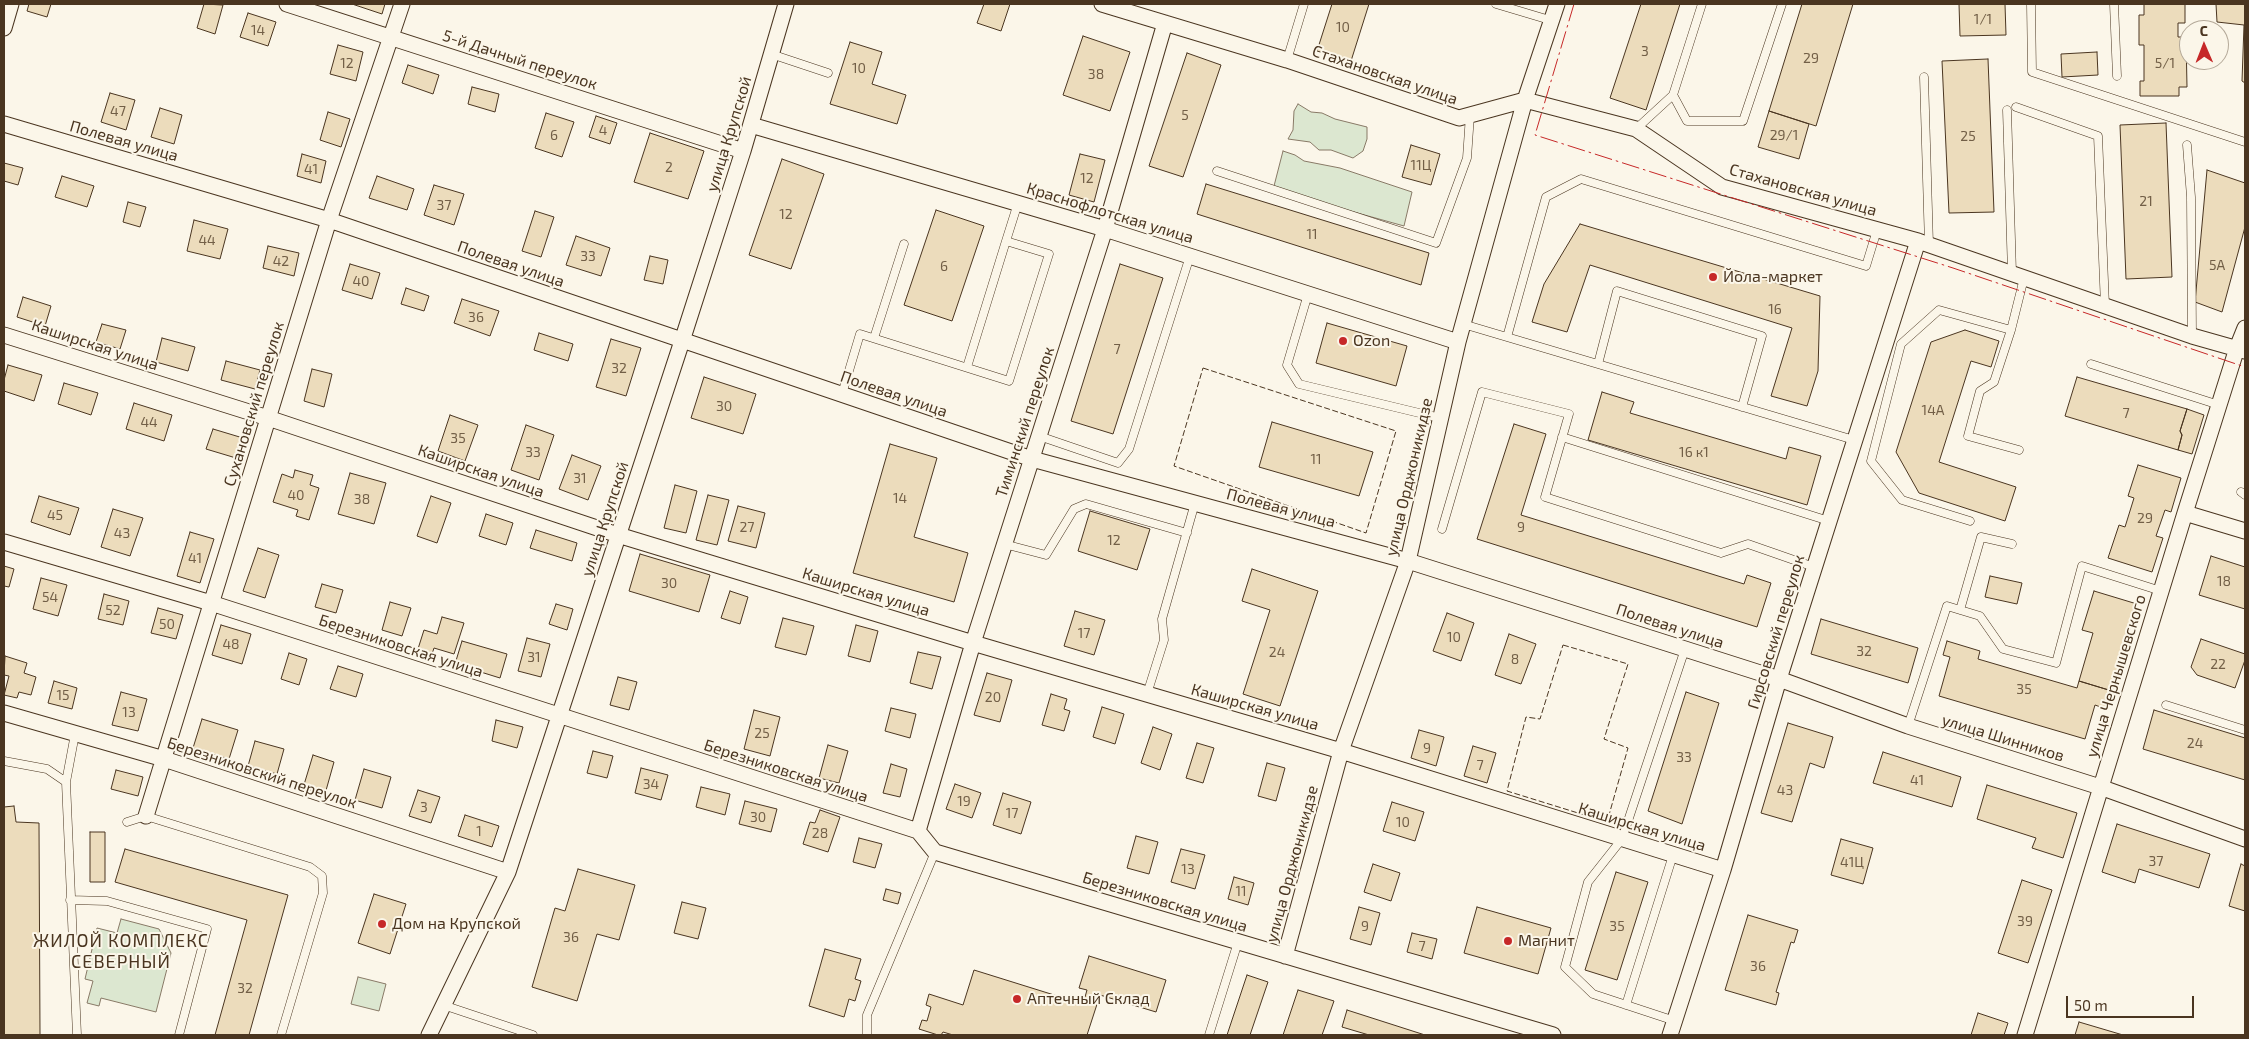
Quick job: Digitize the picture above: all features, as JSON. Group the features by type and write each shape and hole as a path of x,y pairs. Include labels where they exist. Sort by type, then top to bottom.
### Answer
{"street":[{"path":"4,28 11,4"},
{"name":"5-й Дачный переулок","path":"286,4 392,36 743,151"},
{"name":"Сухановский переулок","path":"146,816 329,220 402,4"},
{"name":"улица Крупской","path":"428,1035 508,872 743,151 786,4"},
{"name":"Стахановская улица","path":"1102,4 1287,60 1459,118 1525,100 1636,129 1722,187 1924,243 2192,336 2241,350"},
{"name":"улица Орджоникидзе","path":"1286,956 1341,751 1408,561 1458,342 1525,100 1553,21 1557,4"},
{"name":"Тиминский переулок","path":"918,831 973,643 1105,228 1165,23"},
{"name":"Полевая улица","path":"4,124 329,220 1032,458 1408,561 1779,679"},
{"name":"Краснофлотская улица","path":"750,125 1105,228 1458,342"},
{"name":"Гирсовский переулок","path":"1672,1028 1723,870 1779,679 1854,440 1924,243"},
{"name":"улица Чернышевского","path":"2025,1035 2100,786 2219,405 2241,350 2245,328"},
{"name":"Каширская улица","path":"4,334 268,418 618,535 973,643 1341,751 1723,870"},
{"path":"2185,513 2245,531"},
{"name":"Березниковская улица","path":"4,542 211,603 918,831"},
{"name":"улица Шинников","path":"1779,679 1908,726 2100,786 2245,839"},
{"name":"Березниковский переулок","path":"4,713 164,759 508,872"},
{"path":"918,831 935,852"},
{"name":"Березниковская улица","path":"935,852 1553,1035"}],"lane":[{"path":"1287,60 1304,4"},
{"path":"1496,4 1553,21"},
{"path":"1636,129 1673,95 1702,4"},
{"path":"1673,95 1687,121 1743,121 1782,4"},
{"path":"2031,4 2032,72 2245,142"},
{"path":"2114,4 2117,76"},
{"path":"771,54 828,73"},
{"path":"1924,77 1924,243"},
{"path":"2016,107 2098,136 2105,306"},
{"path":"2007,110 2018,276 2011,330 1994,382 1980,391 1968,436 2019,450"},
{"path":"1217,171 1436,243 1467,158 1470,115"},
{"path":"2186,145 2190,197 2192,336"},
{"path":"1508,337 1546,197 1581,178 1866,266 1877,230"},
{"path":"967,367 1018,203"},
{"path":"842,394 860,334 1009,381 1049,254 1006,241"},
{"path":"874,338 904,244"},
{"path":"1039,436 1118,463 1129,449 1190,256"},
{"path":"1598,364 1617,291 1762,336 1742,407"},
{"path":"1308,294 1287,365 1299,384 1440,418"},
{"path":"1970,521 1902,500 1871,462 1901,344 1939,310 2011,330"},
{"path":"1463,324 1854,440"},
{"path":"2091,364 2219,405"},
{"path":"1442,529 1482,392 1569,414 1545,497 1721,553 1748,544 1814,567"},
{"path":"1562,436 1829,521"},
{"path":"1147,694 1164,640 1162,619 1195,503"},
{"path":"1004,544 1046,555 1074,509 1086,504 1187,534"},
{"path":"1960,610 1980,537 2012,544"},
{"path":"1908,726 1947,606 1980,616 2003,649 2056,663 2082,566 2161,591"},
{"path":"1672,1028 1626,1005 1594,994 1565,967 1588,882 1622,839 1685,649"},
{"path":"2166,705 2245,730"},
{"path":"76,734 66,782 76,1035"},
{"path":"4,761 47,769 66,782"},
{"path":"126,822 146,816 310,867 322,876 323,893 281,1035"},
{"path":"867,1035 867,1015 935,852"},
{"path":"1626,1005 1673,855"},
{"path":"70,900 107,901 207,929 179,1035"},
{"path":"1209,1035 1238,942"},
{"path":"443,1005 533,1035"}],"green space":[{"path":"1298,104 1311,112 1322,113 1335,119 1367,127 1367,139 1363,151 1353,158 1331,150 1319,150 1310,142 1288,139 1293,130 1294,111"},
{"path":"1283,151 1295,155 1304,161 1340,168 1412,192 1404,226 1336,207 1274,186"},
{"path":"121,919 159,929 171,953 156,1012 101,998 99,1006 87,1003 93,981 85,979 97,928 117,933"},
{"path":"358,977 386,984 379,1011 351,1004"}],"building":[{"path":"29,4 51,4 47,17 27,11"},
{"path":"204,4 223,5 215,34 197,28"},
{"path":"352,4 385,4 382,14"},
{"path":"984,4 1010,4 1001,31 977,23"},
{"path":"1332,4 1369,4 1351,61 1317,51"},
{"path":"1641,4 1680,4 1646,110 1610,98"},
{"path":"1802,4 1853,4 1816,126 1769,111"},
{"path":"1959,4 2005,4 2006,35 1960,36"},
{"path":"2144,4 2185,4 2185,20 2179,20 2178,37 2179,70 2187,70 2187,87 2179,87 2179,96 2140,96 2140,81 2144,81 2144,45 2139,45 2139,15 2144,15"},
{"path":"2216,4 2245,4 2245,83 2242,81 2244,25 2229,23 2229,20 2217,20"},
{"path":"248,13 276,22 268,46 240,37"},
{"path":"1083,36 1130,52 1110,111 1063,95"},
{"path":"850,42 882,52 872,84 906,95 897,124 830,104"},
{"path":"338,45 363,52 356,81 330,74"},
{"path":"2097,52 2098,75 2062,77 2061,54"},
{"path":"1187,53 1221,65 1183,177 1149,166"},
{"path":"1988,59 1994,212 1949,213 1942,61"},
{"path":"408,65 439,75 433,94 402,83"},
{"path":"472,87 499,94 495,112 468,104"},
{"path":"110,93 135,100 126,130 101,122"},
{"path":"160,108 182,115 174,144 151,137"},
{"path":"1769,111 1809,124 1799,159 1758,147"},
{"path":"328,112 350,119 341,147 320,140"},
{"path":"546,113 574,122 562,157 535,148"},
{"path":"596,116 617,123 610,144 589,137"},
{"path":"2166,123 2172,277 2126,279 2120,125"},
{"path":"650,133 704,151 688,199 634,182"},
{"path":"1411,145 1440,154 1431,185 1402,177"},
{"path":"302,154 326,161 321,183 297,176"},
{"path":"1080,154 1105,160 1094,202 1069,195"},
{"path":"782,159 824,174 791,269 749,255"},
{"path":"4,163 23,168 18,185 4,181"},
{"path":"2207,170 2245,183 2245,227 2222,312 2195,302"},
{"path":"62,176 94,186 87,207 55,197"},
{"path":"377,176 414,189 407,210 369,198"},
{"path":"1206,184 1429,253 1421,285 1197,214"},
{"path":"434,185 464,194 454,225 424,215"},
{"path":"128,202 146,207 140,227 123,222"},
{"path":"936,210 984,226 952,321 904,305"},
{"path":"535,211 554,217 541,257 522,251"},
{"path":"194,220 228,229 220,259 187,251"},
{"path":"1580,224 1820,296 1818,371 1807,406 1771,396 1792,328 1590,265 1567,332 1532,322 1544,284"},
{"path":"576,236 610,248 601,276 566,265"},
{"path":"268,246 299,253 294,276 263,268"},
{"path":"650,256 668,260 663,284 644,280"},
{"path":"350,264 380,273 372,299 342,290"},
{"path":"1120,264 1163,278 1113,434 1071,421"},
{"path":"406,288 429,296 424,311 401,304"},
{"path":"23,297 51,306 45,326 17,317"},
{"path":"462,299 499,311 490,336 454,323"},
{"path":"1327,323 1407,346 1396,386 1316,363"},
{"path":"102,324 126,330 120,349 96,342"},
{"path":"1965,330 1999,341 1991,367 1971,361 1939,462 2016,487 2005,521 1919,493 1896,452 1931,342"},
{"path":"539,333 573,344 568,361 534,350"},
{"path":"162,338 195,347 188,371 156,362"},
{"path":"611,339 641,348 626,396 596,387"},
{"path":"226,361 260,370 255,389 221,380"},
{"path":"8,365 42,375 34,401 4,391 4,380"},
{"path":"312,369 332,374 324,407 304,401"},
{"path":"704,377 756,394 743,434 691,418"},
{"path":"2077,377 2187,409 2180,431 2182,435 2178,450 2065,416"},
{"path":"64,383 98,393 91,415 58,404"},
{"path":"1602,392 1634,402 1630,413 1786,459 1789,447 1821,456 1807,505 1588,440"},
{"path":"134,403 172,415 164,441 126,429"},
{"path":"2187,409 2204,415 2192,454 2178,450 2182,435 2180,431"},
{"path":"450,415 478,425 465,461 438,451"},
{"path":"1272,422 1373,452 1359,496 1259,467"},
{"path":"1514,424 1546,434 1521,515 1744,584 1747,575 1771,583 1757,627 1477,539"},
{"path":"526,425 554,435 539,480 511,470"},
{"path":"213,429 243,438 236,458 206,449"},
{"path":"890,444 937,458 914,537 968,553 954,602 853,573"},
{"path":"572,455 601,466 588,500 559,489"},
{"path":"2138,465 2181,478 2171,512 2165,510 2156,536 2163,538 2152,572 2108,558 2119,525 2125,527 2134,498 2128,496"},
{"path":"295,470 313,475 310,485 319,488 309,520 296,516 298,510 273,502 282,474 293,478"},
{"path":"350,473 386,483 374,524 338,514"},
{"path":"675,485 697,491 686,533 664,528"},
{"path":"708,495 729,500 717,545 696,540"},
{"path":"39,496 79,508 70,535 31,522"},
{"path":"431,496 451,503 437,543 417,536"},
{"path":"738,506 765,513 756,548 728,541"},
{"path":"113,509 143,518 130,556 101,547"},
{"path":"1090,511 1150,529 1137,570 1078,551"},
{"path":"486,514 513,523 506,545 479,536"},
{"path":"536,530 577,543 572,561 530,548"},
{"path":"190,532 214,539 200,583 177,576"},
{"path":"258,548 279,555 265,598 243,591"},
{"path":"640,554 710,575 699,612 629,591"},
{"path":"2211,556 2245,567 2245,609 2199,595"},
{"path":"4,566 14,569 9,587 4,586"},
{"path":"1252,569 1318,591 1280,706 1243,694 1270,610 1242,601"},
{"path":"1990,576 2022,583 2017,604 1985,597"},
{"path":"41,578 67,585 58,616 33,609"},
{"path":"322,584 343,590 336,613 315,607"},
{"path":"730,591 748,597 740,624 721,618"},
{"path":"2094,591 2137,604 2112,691 2079,681 2093,633 2082,630"},
{"path":"104,594 129,601 123,625 98,619"},
{"path":"390,602 411,608 402,636 382,630"},
{"path":"556,604 573,609 567,630 549,624"},
{"path":"158,608 183,615 176,639 151,633"},
{"path":"1075,611 1105,620 1094,655 1064,646"},
{"path":"1447,613 1474,623 1461,661 1433,651"},
{"path":"442,617 464,623 454,654 434,648 431,657 417,652 424,630 437,634"},
{"path":"783,618 814,626 806,655 775,647"},
{"path":"1821,619 1918,648 1908,683 1811,654"},
{"path":"221,625 251,634 242,664 212,655"},
{"path":"856,625 878,631 870,662 848,656"},
{"path":"1509,634 1536,644 1521,684 1495,675"},
{"path":"527,638 550,644 541,677 518,671"},
{"path":"2201,639 2245,654 2245,660 2235,688 2197,675 2191,667"},
{"path":"462,641 507,654 500,678 455,664"},
{"path":"1947,641 1980,651 1978,659 2077,688 2079,681 2112,691 2106,709 2095,705 2085,739 1939,696 1950,657 1943,655"},
{"path":"918,652 941,657 932,689 910,683"},
{"path":"289,653 307,659 299,685 281,679"},
{"path":"5,656 27,663 24,673 36,677 31,695 19,692 17,698 4,695 9,676 4,675"},
{"path":"338,666 363,674 356,697 330,689"},
{"path":"987,673 1012,680 1000,722 974,715"},
{"path":"618,677 637,682 629,710 610,705"},
{"path":"54,681 77,688 72,709 48,703"},
{"path":"121,692 147,699 138,731 112,725"},
{"path":"1686,692 1719,703 1682,824 1648,811"},
{"path":"1051,694 1067,699 1064,709 1070,711 1064,731 1042,725"},
{"path":"1102,707 1124,714 1115,744 1093,737"},
{"path":"891,708 916,714 910,738 885,731"},
{"path":"754,710 780,717 770,756 744,749"},
{"path":"2154,710 2245,738 2245,780 2143,749"},
{"path":"202,719 238,730 229,759 193,748"},
{"path":"496,720 523,727 517,748 492,741"},
{"path":"1788,723 1833,737 1824,768 1810,763 1792,822 1761,813"},
{"path":"1153,727 1172,734 1160,770 1141,763"},
{"path":"1419,730 1444,737 1436,766 1411,758"},
{"path":"255,741 284,749 277,774 248,766"},
{"path":"1197,743 1214,748 1203,783 1186,778"},
{"path":"828,745 848,751 839,783 819,778"},
{"path":"1473,746 1496,753 1487,783 1464,776"},
{"path":"593,751 613,756 607,778 587,773"},
{"path":"1883,752 1961,777 1952,807 1873,783"},
{"path":"313,755 334,762 325,794 303,788"},
{"path":"1267,763 1285,768 1276,801 1258,796"},
{"path":"891,764 907,769 900,797 883,793"},
{"path":"641,768 668,775 661,800 635,793"},
{"path":"364,769 391,777 382,808 355,800"},
{"path":"116,770 143,777 138,796 111,789"},
{"path":"955,784 981,793 972,818 946,809"},
{"path":"1987,785 2077,813 2063,858 2032,848 2036,838 1977,819"},
{"path":"701,787 730,794 725,815 696,807"},
{"path":"418,790 440,797 431,823 409,816"},
{"path":"1003,793 1031,802 1021,834 993,825"},
{"path":"745,801 777,809 771,832 739,824"},
{"path":"1392,802 1424,812 1415,841 1383,831"},
{"path":"14,806 16,822 39,823 40,1035 4,1035 4,807"},
{"path":"820,810 840,817 828,852 803,844 810,822 815,823"},
{"path":"465,815 499,826 492,847 458,836"},
{"path":"2117,824 2210,854 2199,888 2139,869 2135,883 2102,872"},
{"path":"90,832 105,832 105,882 90,882"},
{"path":"1136,836 1158,842 1149,874 1127,868"},
{"path":"859,838 882,844 875,868 853,862"},
{"path":"1841,839 1873,848 1863,884 1831,875"},
{"path":"125,849 288,895 249,1035 215,1035 247,920 115,882"},
{"path":"1181,849 1205,855 1195,889 1171,882"},
{"path":"1373,864 1400,873 1391,901 1364,892"},
{"path":"2241,864 2245,866 2245,911 2229,906"},
{"path":"578,869 635,885 619,940 597,934 577,1001 532,987 555,908 565,911"},
{"path":"1616,872 1648,882 1617,980 1585,970"},
{"path":"1234,877 1254,883 1248,905 1228,899"},
{"path":"2022,880 2052,890 2028,963 1998,953"},
{"path":"886,889 901,893 898,904 883,900"},
{"name":"Дом на Крупской","path":"374,894 406,904 390,954 358,943"},
{"path":"682,902 706,908 698,939 674,933"},
{"path":"1359,907 1380,913 1371,945 1350,939"},
{"name":"Магнит","path":"1477,907 1551,928 1538,974 1464,953"},
{"path":"1748,915 1798,930 1794,943 1791,942 1776,992 1779,993 1776,1005 1725,990"},
{"path":"1412,933 1437,939 1432,959 1407,952"},
{"path":"825,949 861,959 855,979 861,981 855,1001 849,999 844,1017 809,1006"},
{"name":"Аптечный Склад","path":"1089,956 1166,980 1156,1012 1100,995 1087,1035 953,1035 943,1032 941,1035 938,1035 919,1029 922,1020 927,1021 931,1007 926,1005 929,994 963,1005 974,970 1083,1004 1087,990 1079,988"},
{"path":"1247,975 1268,982 1250,1035 1227,1035"},
{"path":"1298,990 1334,1001 1322,1035 1283,1035"},
{"path":"1347,1010 1425,1035 1369,1035 1342,1027"},
{"path":"1978,1013 2008,1023 2004,1035 1971,1035"},
{"path":"2079,1022 2123,1035 2075,1035"}],"fence":[{"path":"1203,368 1396,431 1366,533 1174,466 1203,368"},
{"path":"1563,645 1628,664 1604,739 1628,748 1607,822 1507,791 1526,717 1540,719 1563,645"}],"power":[{"path":"1574,4 1535,135 1953,268 2245,367"}],"place":[{"name":"Йола-маркет","path":"1713,277"},
{"name":"Ozon","path":"1343,341"},
{"name":"Дом на Крупской","path":"382,924"},
{"name":"Магнит","path":"1508,941"},
{"name":"Аптечный Склад","path":"1017,999"}],"district":[{"name":"ЖИЛОЙ КОМПЛЕКС СЕВЕРНЫЙ","path":"121,951"}]}
